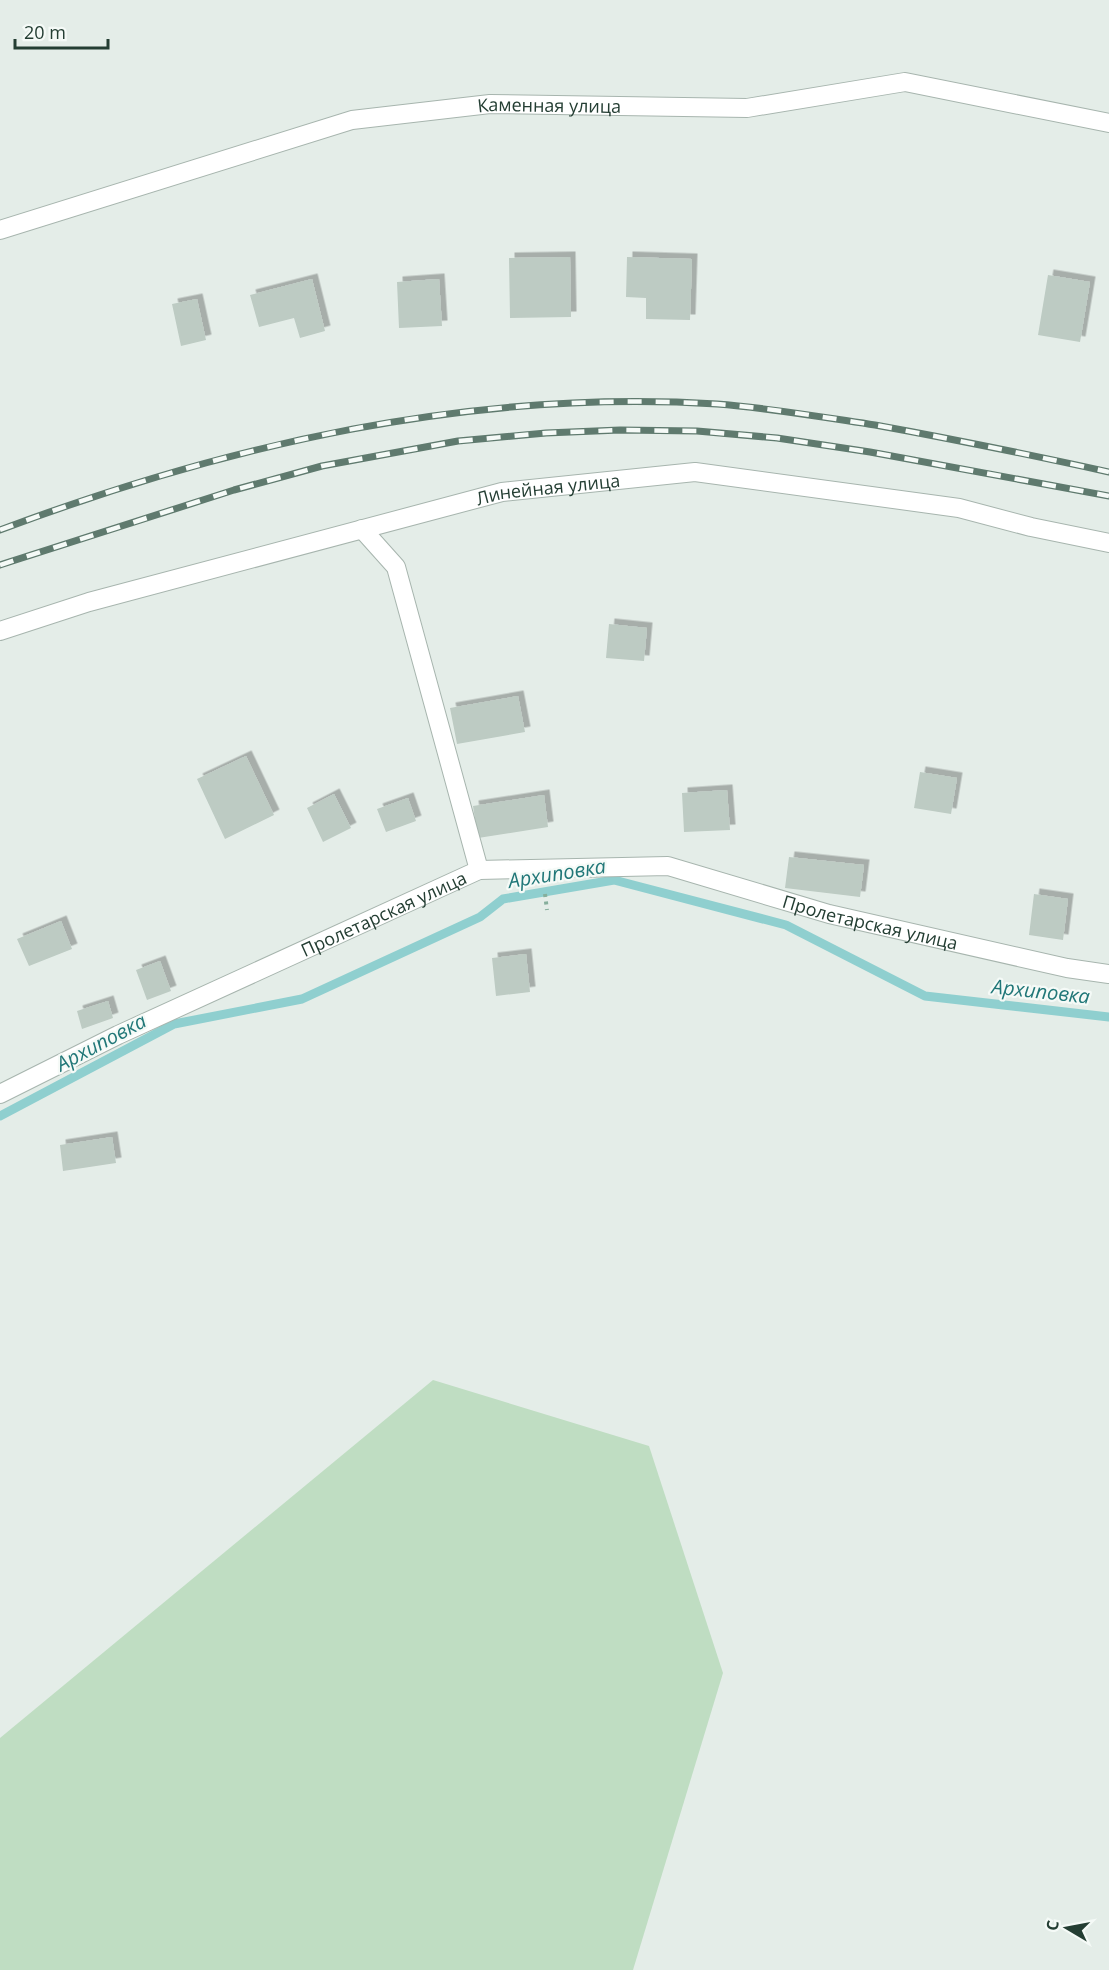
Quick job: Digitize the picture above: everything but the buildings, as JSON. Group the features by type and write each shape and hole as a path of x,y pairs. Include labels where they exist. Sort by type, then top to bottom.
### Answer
{"street":[{"name":"Каменная улица","path":"0,230 352,120 490,104 747,108 905,82 1109,123"},
{"name":"Линейная улица","path":"0,631 89,602 502,492 695,472 959,508 1031,527 1109,543"},
{"path":"362,529 396,567 479,870"},
{"name":"Пролетарская улица","path":"0,1094 118,1035 479,870 668,866 829,914 1067,968 1109,974"}],"green space":[{"path":"433,1380 649,1446 723,1673 633,1970 0,1970 0,1738"}],"waterway":[{"name":"Архиповка","path":"0,1116 174,1024 302,999 480,917 503,899 614,880 786,925 925,996 1109,1017"}],"railway":[{"path":"0,530 86,499 263,448 352,429 442,415 533,405 625,402 717,404 757,408 875,425 1109,472"},
{"path":"0,565 234,490 322,466 458,441 546,433 620,430 697,431 777,438 870,452 1109,496"}]}
